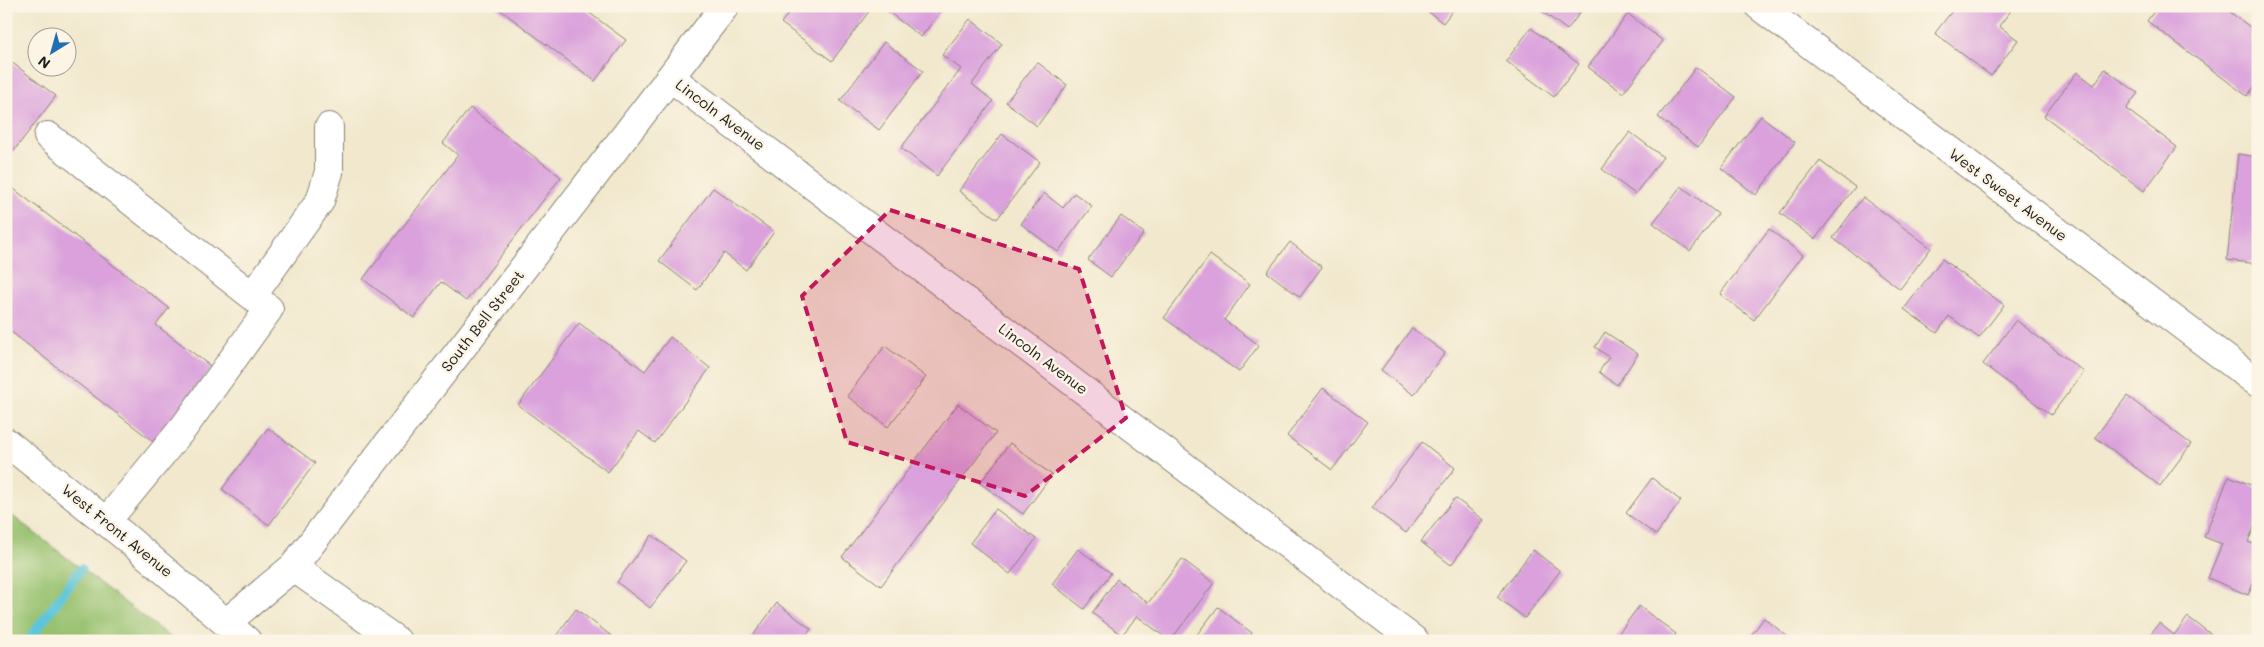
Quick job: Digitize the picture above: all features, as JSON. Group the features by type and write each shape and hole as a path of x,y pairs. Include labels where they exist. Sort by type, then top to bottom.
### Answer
{"street":[{"name":"South Bell Street","path":"224,632 293,568 725,6"},
{"name":"West Sweet Avenue","path":"1759,6 2258,383"},
{"name":"Lincoln Avenue","path":"670,78 1415,641"},
{"path":"253,295 320,200 328,172 329,127"},
{"path":"48,136 269,309 184,427 106,522"},
{"name":"West Front Avenue","path":"6,442 106,522 224,632 247,641"},
{"path":"293,568 397,641"}],"highlighted area":[{"path":"890,210 1079,269 1126,418 1025,496 847,442 802,296"}],"green space":[{"path":"6,511 175,641 6,641"}],"building":[{"path":"495,6 580,6 626,40 595,81"},
{"path":"794,6 873,6 832,61 781,23"},
{"path":"889,6 945,6 921,37 886,10"},
{"path":"1421,6 1456,6 1443,23"},
{"path":"1535,6 1585,6 1567,30"},
{"path":"1956,6 2010,6 2013,8 1999,26 2018,40 1991,76 1935,33"},
{"path":"2158,6 2222,6 2258,33 2258,82 2247,96 2147,21"},
{"path":"1628,14 1663,41 1623,93 1588,67"},
{"path":"970,19 1002,44 972,84 993,101 937,176 901,148 961,69 942,55"},
{"path":"1531,28 1579,64 1554,97 1506,61"},
{"path":"884,42 923,71 879,130 840,101"},
{"path":"6,58 28,75 28,78 32,78 56,96 6,161"},
{"path":"1037,62 1067,85 1037,126 1006,102"},
{"path":"1696,67 1736,97 1698,147 1658,117"},
{"path":"2105,69 2138,93 2126,109 2177,147 2144,191 2044,116 2077,72 2094,85"},
{"path":"470,108 561,177 466,301 441,282 414,318 363,279 458,155 443,143"},
{"path":"1761,116 1795,142 1756,195 1721,168"},
{"path":"1630,132 1663,157 1635,194 1602,169"},
{"path":"1002,134 1040,162 997,219 959,191"},
{"path":"2238,154 2258,157 2258,264 2227,260"},
{"path":"1820,161 1855,187 1815,239 1780,213"},
{"path":"6,183 169,308 156,325 213,368 155,443 6,328"},
{"path":"1681,186 1718,214 1690,251 1653,223"},
{"path":"713,188 774,232 746,270 724,253 697,290 659,261"},
{"path":"1044,193 1063,208 1074,193 1092,206 1058,252 1021,224"},
{"path":"1863,197 1931,248 1900,289 1833,238"},
{"path":"1121,216 1144,233 1111,277 1088,260"},
{"path":"1769,229 1803,255 1754,320 1720,294"},
{"path":"1290,242 1322,267 1300,297 1267,272"},
{"path":"1210,255 1250,284 1224,320 1259,345 1239,372 1164,318"},
{"path":"1942,259 2004,305 1979,338 1949,316 1937,333 1904,309"},
{"path":"2016,320 2084,372 2051,415 1983,364"},
{"path":"579,323 645,371 670,337 710,368 655,443 639,431 608,472 518,405"},
{"path":"1412,328 1445,353 1414,395 1381,370"},
{"path":"1605,332 1638,354 1617,385 1599,372 1609,357 1595,347"},
{"path":"885,346 926,377 888,427 847,396"},
{"path":"1323,388 1368,422 1332,470 1287,436"},
{"path":"2127,396 2191,444 2160,486 2095,437"},
{"path":"958,404 996,433 881,586 842,557"},
{"path":"268,428 315,463 269,525 222,489"},
{"path":"1422,442 1455,468 1406,533 1372,508"},
{"path":"1010,443 1052,475 1023,514 980,483"},
{"path":"2229,476 2258,488 2258,517 2248,542 2258,546 2258,571 2248,595 2208,578 2222,544 2204,537"},
{"path":"1652,478 1681,501 1656,535 1626,513"},
{"path":"1455,498 1484,520 1451,565 1421,542"},
{"path":"996,509 1036,539 1010,574 970,543"},
{"path":"652,535 686,561 650,608 617,582"},
{"path":"1078,549 1111,573 1084,609 1052,584"},
{"path":"1533,550 1560,571 1525,618 1497,597"},
{"path":"1182,559 1214,583 1170,641 1137,616 1122,635 1092,613 1117,579 1148,603"},
{"path":"777,603 811,629 802,641 749,641"},
{"path":"1639,606 1676,634 1671,641 1613,641"},
{"path":"1218,607 1252,633 1247,641 1192,641"},
{"path":"576,609 614,638 613,641 553,640"},
{"path":"2188,617 2220,641 2145,641 2159,623 2174,635"},
{"path":"1764,618 1792,640 1792,641 1747,641"}],"waterway":[{"path":"28,641 81,569"}]}
